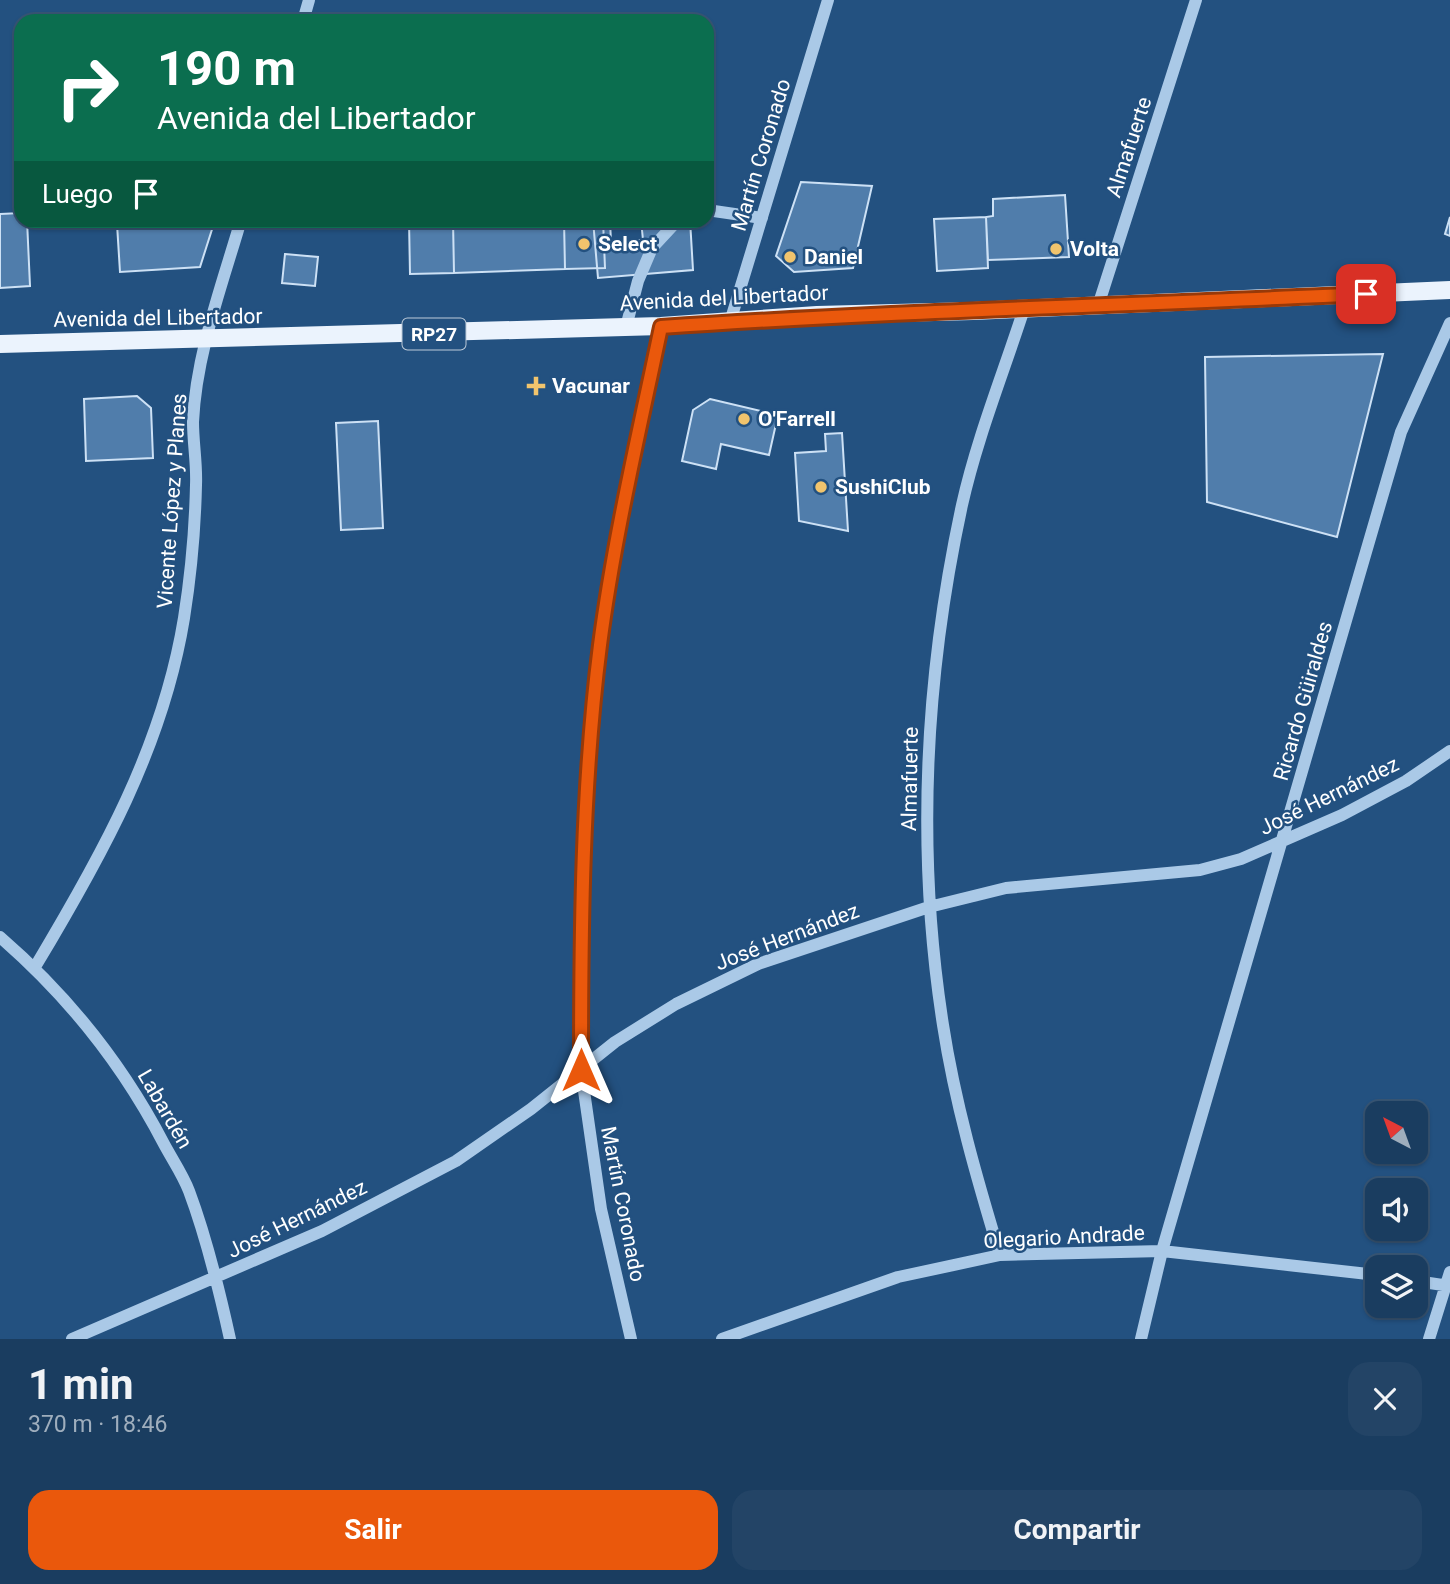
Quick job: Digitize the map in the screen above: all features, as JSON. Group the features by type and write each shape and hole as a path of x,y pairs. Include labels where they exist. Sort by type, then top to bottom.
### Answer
{"main road":[{"name":"Avenida del Libertador","path":"0,344 207,341 661,327 817,315 1024,309 1450,290"}],"street":[{"name":"Martín Coronado","path":"730,322 828,0"},
{"name":"Almafuerte","path":"1098,306 1196,0"},
{"path":"714,212 762,218"},
{"name":"Vicente López y Planes","path":"35,967 124,810 150,749 168,686 184,620 192,562 196,483 193,422 207,341 240,228"},
{"path":"626,327 638,281 652,248 671,228"},
{"name":"Almafuerte","path":"1000,1255 961,1115 943,1025 929,907 926,805 931,704 943,603 969,478 990,404 1024,309"},
{"name":"Ricardo Güiraldes","path":"1141,1339 1162,1251 1401,432 1450,323"},
{"name":"Martín Coronado","path":"631,1339 601,1209 581,1070 580,914 600,645 624,498 661,327"},
{"name":"José Hernández","path":"72,1339 322,1231 456,1161 615,1042 676,1004 758,964 929,907 1006,888 1200,870 1281,844 1406,781 1450,751"},
{"name":"Labardén","path":"0,937 35,967 95,1035 146,1109 188,1189 216,1279 230,1339"},
{"name":"Olegario Andrade","path":"722,1339 898,1277 1000,1255 1162,1251 1365,1274"},
{"path":"1428,1281 1449,1281 1429,1339"}],"building":[{"path":"801,182 872,186 853,268 794,272 776,256"},
{"path":"1065,195 1069,257 988,260 986,217 993,216 993,199"},
{"path":"14,213 14,228 27,228 30,286 0,288 0,214"},
{"path":"986,217 988,268 937,271 934,219"},
{"path":"1450,217 1450,236 1445,234"},
{"path":"117,228 212,228 200,267 120,272"},
{"path":"409,228 453,228 454,273 410,274"},
{"path":"453,228 564,228 565,269 454,273"},
{"name":"Select","path":"564,228 603,228 605,268 565,269"},
{"path":"594,228 610,228 611,242 643,240 642,228 690,228 693,270 598,278"},
{"path":"285,254 318,257 315,286 282,283"},
{"path":"1383,354 1337,537 1207,502 1205,357"},
{"path":"137,396 151,408 153,458 86,461 84,399"},
{"path":"710,399 778,415 769,455 721,444 716,469 682,461 693,410"},
{"path":"378,421 383,528 341,530 336,423"},
{"name":"SushiClub","path":"842,433 848,531 799,521 795,453 826,451 825,434"}],"place":[{"name":"Select","path":"584,244"},
{"name":"Volta","path":"1056,249"},
{"name":"Daniel","path":"790,257"},
{"name":"Vacunar","path":"536,386"},
{"name":"O'Farrell","path":"744,419"},
{"name":"SushiClub","path":"821,487"}],"route":[{"path":"581,1070 580,914 600,645 624,498 661,327 817,315 973,312 1366,294"}]}
